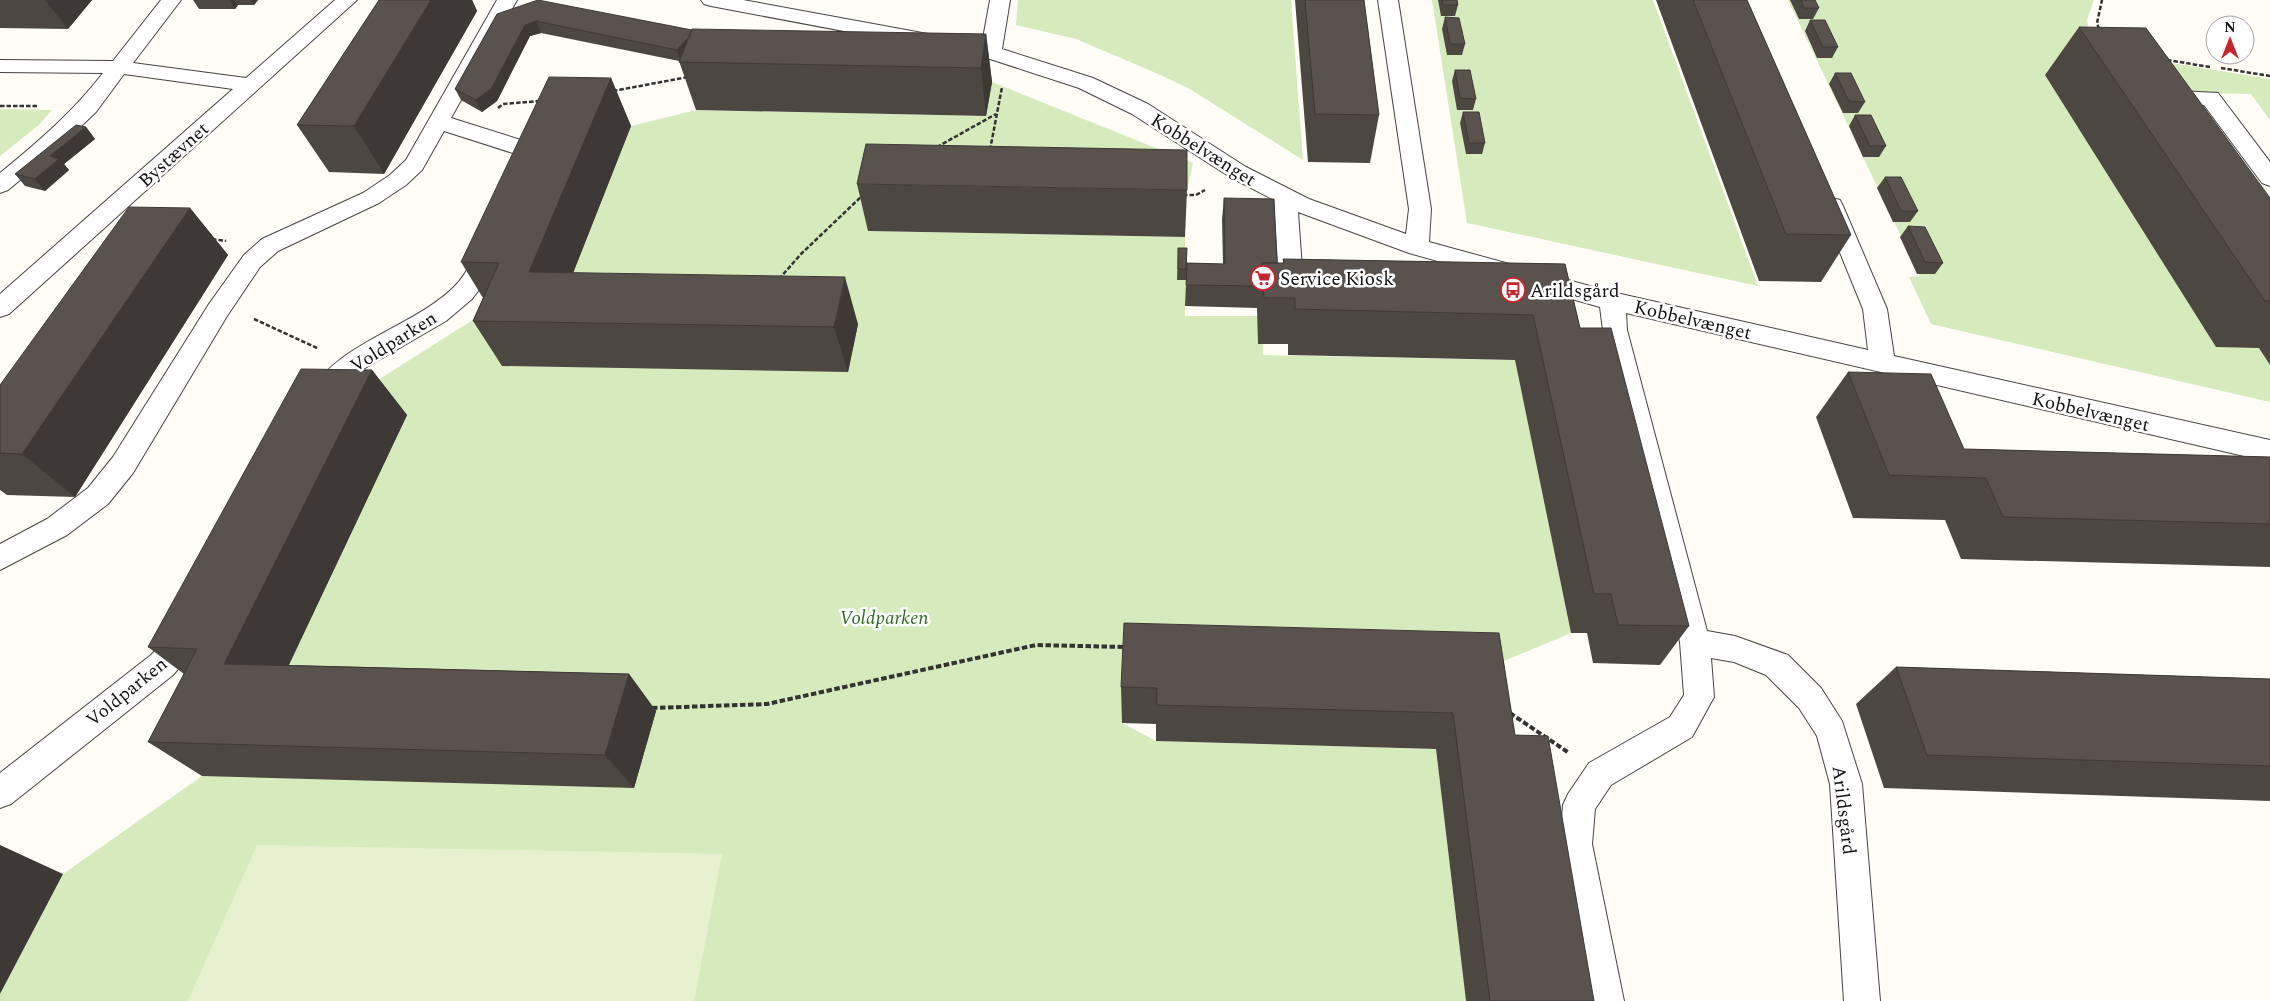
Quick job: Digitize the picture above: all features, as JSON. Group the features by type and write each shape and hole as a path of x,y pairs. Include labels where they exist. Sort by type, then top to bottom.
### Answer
{"street":[{"path":"0,185 46,147 88,107 171,0"},
{"name":"Bystævnet","path":"0,308 347,0"},
{"path":"0,558 58,527 98,496 123,465 218,310 252,261 270,245 371,198 398,180 414,165 507,0"},
{"name":"Kobbelvænget","path":"711,0 1000,55 1086,83 1140,109 1238,172 1301,205 1526,287 1612,301 2270,451"},
{"path":"1000,0 1000,55"},
{"path":"1388,0 1420,209 1418,247"},
{"path":"0,66 118,67 249,85"},
{"path":"2157,121 2140,96 2210,98 2270,178"},
{"path":"439,122 532,151 514,190"},
{"path":"1825,191 1875,309 1882,363"},
{"path":"1285,196 1292,298 1312,299"},
{"name":"Voldparken","path":"309,417 318,399 351,364 438,315 463,293 479,273 500,222"},
{"path":"1606,1001 1576,844 1579,805 1600,774 1680,727 1698,697 1695,642 1615,330 1612,301"},
{"path":"1936,375 1936,404"},
{"path":"2170,429 2174,456"},
{"name":"Voldparken","path":"0,793 162,665 204,619"},
{"name":"Arildsgård","path":"1695,642 1735,649 1777,665 1810,698 1831,731 1846,784 1862,1001"}],"path":[{"path":"2100,31 2097,22 2102,0"},
{"path":"990,153 996,114 1000,55"},
{"path":"2163,59 2270,76"},
{"path":"612,92 690,77"},
{"path":"471,131 503,104 548,100"},
{"path":"936,148 996,114"},
{"path":"1177,194 1196,195 1238,172"},
{"path":"775,283 801,254 870,189"},
{"path":"210,239 270,245"},
{"path":"218,310 249,317 351,364"},
{"path":"650,708 679,709 767,704 1036,646 1136,648"},
{"path":"1506,704 1510,712 1600,774"}],"green space":[{"path":"1018,0 1291,0 1303,160 1188,88 1076,39 1016,25"},
{"path":"1432,0 1653,0 1758,286 1467,223"},
{"path":"1788,0 2094,0 2087,20 2092,43 2270,365 2270,402 1931,324 1909,277 1920,276"},
{"path":"2122,55 2270,79 2270,120 2251,94 2147,92"},
{"name":"Voldparken","path":"992,82 1193,163 1185,198 868,231 1185,237 1185,316 1262,316 1263,355 1515,360 1571,633 1480,671 1122,723 1156,741 1436,749 1466,1001 0,1001 0,994 63,874 202,776 272,700 370,385 490,309 848,372 857,324 555,319 631,126 696,110 986,116"},
{"path":"0,109 52,110 39,125 0,156"},
{"path":"257,845 722,854 694,1001 188,1001"}],"building":[{"path":"379,0 431,0 354,126 297,125"},
{"path":"538,0 692,30 689,37 677,50 536,21 525,25 491,89 476,100 455,89 497,14"},
{"path":"1305,0 1364,0 1379,115 1315,114"},
{"path":"1442,0 1457,0 1458,5 1443,5"},
{"path":"1693,0 1747,0 1851,235 1786,234"},
{"path":"1801,0 1815,0 1819,8 1804,8"},
{"path":"1445,17 1459,18 1465,44 1450,44"},
{"path":"1810,20 1825,20 1838,47 1823,47"},
{"path":"2079,27 2146,28 2270,198 2270,301 2265,301"},
{"path":"692,29 986,34 981,68 679,62"},
{"path":"1455,70 1470,70 1476,99 1460,98"},
{"path":"1835,73 1851,73 1865,102 1849,101"},
{"path":"549,77 611,78 529,272 845,277 834,327 473,321 499,263 461,262"},
{"path":"1463,112 1479,112 1485,143 1469,143"},
{"path":"1855,115 1871,115 1886,146 1870,146"},
{"path":"76,125 86,127 50,156 59,159 35,179 15,174"},
{"path":"866,144 1187,150 1187,190 857,184"},
{"path":"1885,177 1901,177 1918,211 1901,211"},
{"path":"1224,198 1274,199 1277,263 1262,263 1260,286 1186,285 1187,263 1225,264"},
{"path":"129,207 190,208 22,454 0,453 0,385"},
{"path":"1908,226 1925,227 1943,263 1925,262"},
{"path":"1178,248 1187,248 1186,269 1178,269"},
{"path":"1283,259 1565,264 1580,328 1611,328 1689,626 1618,625 1611,594 1594,594 1533,315 1295,309 1295,298 1264,298 1262,263 1284,263"},
{"path":"301,369 372,370 224,664 629,674 605,755 148,742 197,649 148,647"},
{"path":"1848,372 1931,374 1964,449 2270,457 2270,524 2003,517 1986,478 1889,475"},
{"path":"1124,623 1499,633 1515,735 1548,736 1594,1001 1490,1001 1453,713 1157,705 1157,688 1121,687"},
{"path":"1896,667 2270,679 2270,766 1927,755"}],"place":[{"name":"Service Kiosk","path":"1263,278"},
{"name":"Arildsgård","path":"1513,290"}]}
